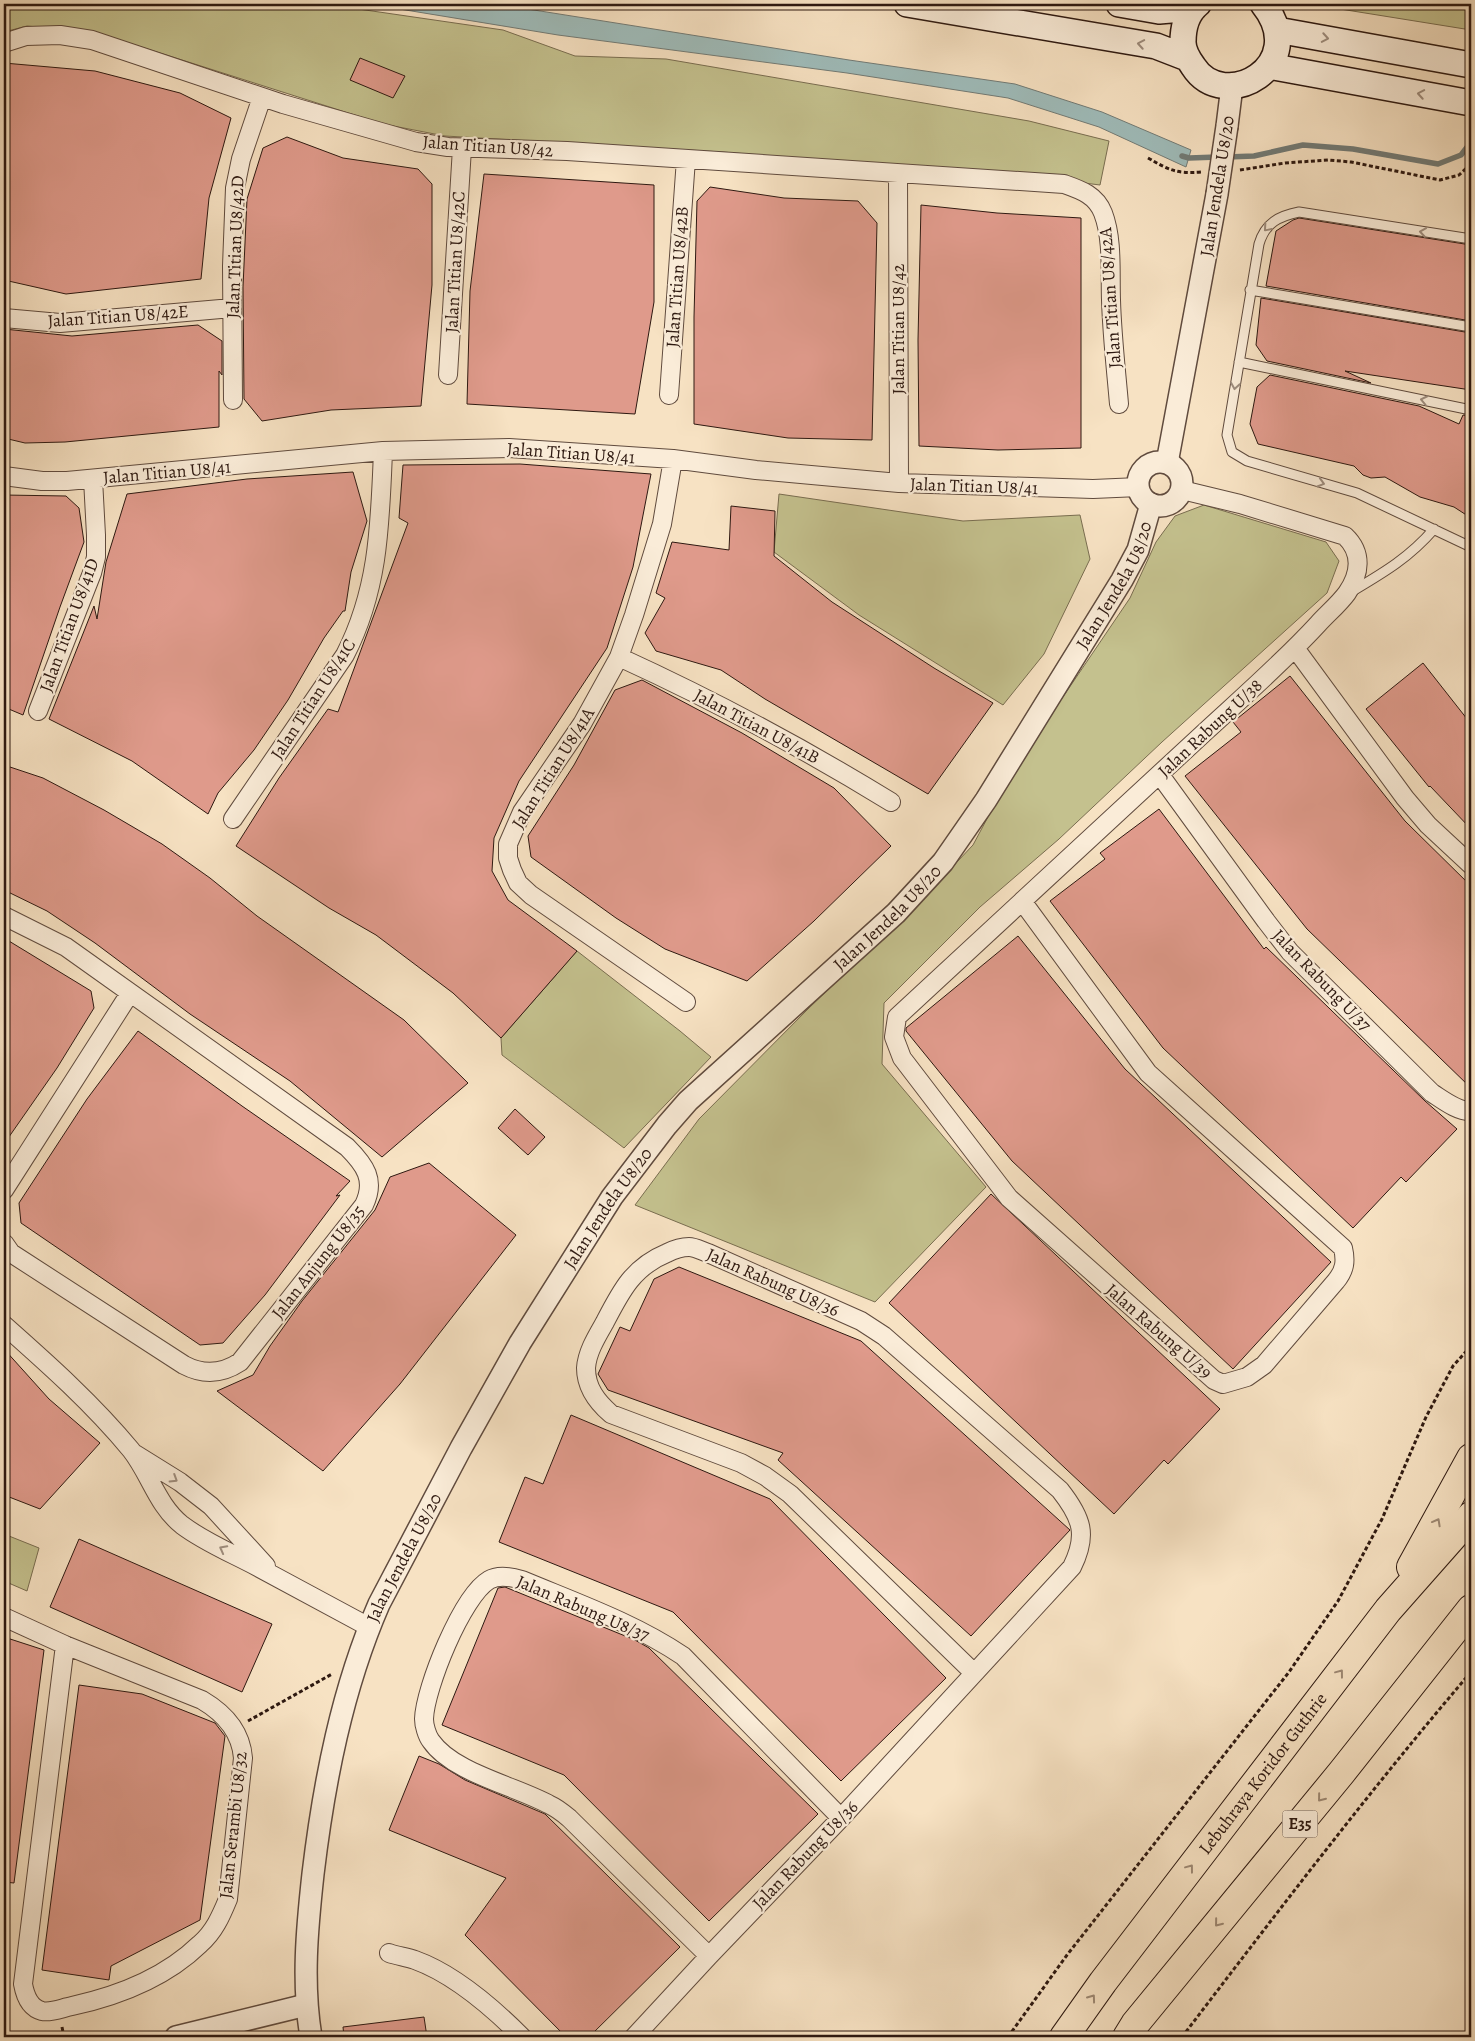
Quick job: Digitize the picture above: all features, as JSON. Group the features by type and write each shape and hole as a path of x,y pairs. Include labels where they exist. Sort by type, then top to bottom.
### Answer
{"highway":[{"path":"1388,1610 1471,1458"},
{"name":"Lebuhraya Koridor Guthrie","path":"1064,2037 1103,1982 1388,1610 1471,1516"},
{"name":"E35","path":"1127,2037 1135,2024 1342,1772 1471,1608"},
{"path":"1342,1772 1471,1633"}],"main road":[{"path":"907,4 1156,46 1187,58"},
{"path":"1119,4 1159,11 1196,6"},
{"path":"1196,6 1187,19 1183,32 1183,46 1187,58 1195,70 1206,79 1218,84 1232,86 1246,83 1259,77 1269,66 1275,55 1278,42 1270,13 1471,65"},
{"path":"1269,66 1470,103"}],"street":[{"name":"Jalan Titian U8/42","path":"4,43 26,36 60,35 92,40 262,97 416,142 462,148 567,151 1064,184"},
{"name":"Jalan Jendela U8/20","path":"1167,463 1217,194 1232,86"},
{"name":"Jalan Titian U8/42D","path":"232,400 232,266 237,174 262,97"},
{"name":"Jalan Titian U8/42C","path":"448,375 462,148"},
{"name":"Jalan Titian U8/42B","path":"669,395 686,159"},
{"name":"Jalan Titian U8/42","path":"898,174 899,483"},
{"name":"Jalan Titian U8/42A","path":"1064,184 1093,197 1102,212 1106,224 1112,340 1119,404"},
{"name":"Jalan Titian U8/42E","path":"4,318 60,323 232,308"},
{"name":"Jalan Titian U8/41","path":"4,476 42,481 93,479 383,451 509,448 673,460 756,470 899,483 1093,489 1145,495"},
{"name":"Jalan Titian U8/41C","path":"233,819 345,655 356,635 364,613 377,554 383,451"},
{"name":"Jalan Titian U8/41A","path":"673,460 662,524 619,657 582,724 522,812 508,844 508,858 518,882 531,895 686,1002"},
{"path":"1155,463 1167,463 1180,474 1182,490 1179,496 1170,504 1163,506 1145,495 1140,475 1144,469 1155,463"},
{"name":"Jalan Titian U8/41D","path":"38,712 92,573 96,557 93,479"},
{"name":"Jalan Rabung U/38","path":"897,1017 1295,648 1346,594 1358,567 1358,553 1353,543 1345,536 1240,504 1182,490"},
{"name":"Jalan Jendela U8/20","path":"311,2037 306,2006 309,1907 326,1783 340,1720 369,1627 379,1604 461,1448 520,1343 612,1197 667,1125 688,1101 889,918 943,862 986,800 1122,580 1138,550 1145,495"},
{"path":"1295,648 1405,798 1428,825 1471,865"},
{"name":"Jalan Titian U8/41B","path":"619,657 692,691 756,724 891,802"},
{"name":"Jalan Rabung U/37","path":"1160,774 1290,952 1432,1093 1449,1105 1471,1111"},
{"name":"Jalan Rabung U/39","path":"897,1017 894,1037 902,1058 1009,1198 1214,1380 1223,1384 1236,1381 1247,1377 1264,1365 1343,1272 1346,1258 1342,1248 1148,1073 1022,900"},
{"name":"Jalan Anjung U8/35","path":"4,916 66,947 347,1147 366,1169 369,1182 369,1194 364,1205 240,1362 231,1368 217,1372 196,1372 184,1365 10,1253 4,1243"},
{"path":"4,1190 130,993"},
{"name":"Jalan Rabung U8/36","path":"634,2037 841,1818 1072,1567 1080,1552 1082,1534 1079,1519 1071,1504 1060,1490 884,1336 861,1321 708,1252 690,1247 672,1251 653,1259 638,1271 624,1286 591,1349 586,1368 588,1384 597,1401 611,1414 741,1464 766,1476 790,1494 974,1673"},
{"path":"4,1325 113,1428 133,1453 160,1499 182,1525 369,1627"},
{"path":"133,1453 180,1482 212,1506 242,1542 281,1580"},
{"name":"Jalan Rabung U8/37","path":"709,1956 569,1818 550,1805 460,1765 442,1754 429,1739 424,1721 426,1702 440,1659 464,1610 476,1592 490,1579 506,1576 522,1580 641,1630 662,1642 683,1656 841,1818"},
{"name":"Jalan Serambi U8/32","path":"4,1617 65,1645 213,1706 240,1738 244,1758 228,1899 221,1916 201,1944 180,1961 149,1980 100,2000 50,2011 40,2011 32,2005 25,1995 23,1984 65,1645"},
{"path":"389,1954 414,1960 438,1970 465,1988 522,2037"},
{"path":"176,2037 306,2006"}],"lane":[{"path":"1471,240 1299,212 1287,215 1269,224 1262,233 1250,290 1227,434 1232,452 1247,460 1356,494 1471,547"},
{"path":"1250,290 1471,327"},
{"path":"1239,362 1471,410"},
{"path":"1346,594 1391,569 1416,549 1434,529"}],"path":[{"path":"1148,158 1170,170 1188,173 1206,172"},
{"path":"1234,171 1252,170 1285,163 1328,160 1351,162 1440,180 1458,175 1471,164"},
{"path":"1008,2037 1067,1955 1289,1672 1338,1601 1382,1519 1426,1417 1453,1366 1471,1346"},
{"path":"234,1729 359,1659"},
{"path":"1182,2037 1295,1888 1402,1753 1471,1672"}],"shaded area":[{"path":"4,4 324,4 503,30 575,56 666,59 1029,121 1109,141 1100,185 1029,176 722,152 445,136 383,124 94,32 27,26 4,32"},
{"path":"1309,4 1471,4 1471,30"},
{"path":"779,494 963,521 1080,515 1090,559 1044,654 1003,705 859,615 774,552"},
{"path":"1204,505 1326,542 1339,561 1327,593 1162,742 1059,839 980,907 884,1003 882,1064 986,1187 875,1302 635,1205 699,1119 808,1009 925,896 973,845 1012,772 1130,598 1156,542 1175,516"},
{"path":"577,951 711,1057 624,1148 502,1055 501,1038"},
{"path":"4,1534 39,1548 27,1591 4,1581"}],"water":[{"path":"369,4 496,4 849,60 1015,84 1102,112 1191,150 1186,167 1099,127 1008,98 847,73 558,35"}],"building":[{"path":"360,58 405,76 393,98 350,80"},
{"path":"4,63 95,71 180,93 231,118 209,198 201,279 66,294 4,280"},
{"path":"287,137 343,158 418,169 432,184 432,285 421,406 331,410 262,421 244,399 243,287 247,199 263,148"},
{"path":"484,174 654,185 654,302 635,414 467,404 470,291"},
{"path":"710,187 784,198 858,201 877,223 872,440 788,438 694,424 697,201"},
{"path":"921,205 997,213 1081,218 1081,448 998,450 919,446 918,340"},
{"path":"1299,218 1471,245 1471,321 1266,286 1276,231"},
{"path":"1261,298 1471,333 1471,390 1345,371 1371,383 1267,361 1256,345"},
{"path":"198,325 222,341 222,375 219,371 219,427 65,442 25,443 4,438 4,329 72,336"},
{"path":"1270,375 1419,406 1459,424 1463,415 1471,416 1471,518 1454,507 1420,497 1385,477 1371,478 1363,475 1354,466 1258,444 1250,424 1257,387"},
{"path":"520,464 651,474 633,567 607,648 519,781 494,838 492,871 508,900 577,951 501,1038 453,993 376,935 329,908 236,846 279,778 328,709 338,712 408,523 399,518 403,465"},
{"path":"353,472 367,521 351,572 345,611 343,611 324,638 288,700 254,750 218,793 208,814 132,761 49,719 94,606 97,619 106,562 127,494 247,479"},
{"path":"4,495 66,496 79,508 84,542 23,715 4,707"},
{"path":"731,506 775,511 774,556 832,602 934,668 993,703 928,794 765,699 721,670 656,651 645,633 665,598 656,593 672,542 729,550"},
{"path":"1423,663 1471,724 1471,829 1429,787 1366,709"},
{"path":"1290,676 1405,821 1471,886 1471,1088 1307,929 1185,776 1241,732 1233,722"},
{"path":"642,680 742,733 834,788 891,846 814,921 747,981 665,949 616,918 531,857 528,836 574,765 615,690"},
{"path":"4,765 43,778 104,810 162,844 210,878 257,916 404,1020 468,1083 382,1157 290,1081 190,1014 95,943 47,911 4,890"},
{"path":"1159,809 1264,949 1266,947 1425,1101 1457,1129 1406,1182 1401,1177 1353,1228 1163,1048 1050,901 1105,859 1100,853"},
{"path":"1018,936 1125,1069 1331,1262 1233,1369 1012,1161 906,1031 906,1028"},
{"path":"4,938 91,991 94,1008 57,1068 4,1144"},
{"path":"138,1031 350,1181 336,1196 340,1195 265,1295 223,1343 200,1345 21,1223 19,1203 87,1099"},
{"path":"515,1109 545,1137 528,1155 498,1128"},
{"path":"429,1163 516,1235 400,1384 323,1471 217,1391 253,1375 270,1346 302,1301 375,1210 390,1177"},
{"path":"991,1194 1220,1409 1168,1464 1164,1460 1114,1514 889,1303"},
{"path":"679,1267 861,1341 1070,1530 971,1636 778,1460 783,1453 608,1390 598,1374 620,1327 630,1331 654,1279"},
{"path":"4,1349 49,1399 100,1443 40,1509 4,1495"},
{"path":"571,1415 770,1499 946,1678 841,1781 673,1612 499,1542 525,1477 543,1484"},
{"path":"79,1539 272,1624 242,1692 50,1607"},
{"path":"505,1587 635,1640 649,1648 818,1814 709,1921 564,1775 442,1725 498,1588"},
{"path":"4,1637 44,1650 14,1883 4,1882"},
{"path":"79,1685 142,1694 215,1723 225,1736 200,1920 111,1966 109,1980 42,1970"},
{"path":"419,1756 439,1764 465,1780 545,1814 680,1947 589,2037 566,2037 465,1935 506,1878 389,1830"},
{"path":"424,2017 427,2037 344,2037 343,2027"}],"waterway":[{"path":"1227,157 1254,156 1303,145 1353,149 1438,164 1461,155 1471,142"},
{"path":"1182,156 1189,158 1218,157"}]}
